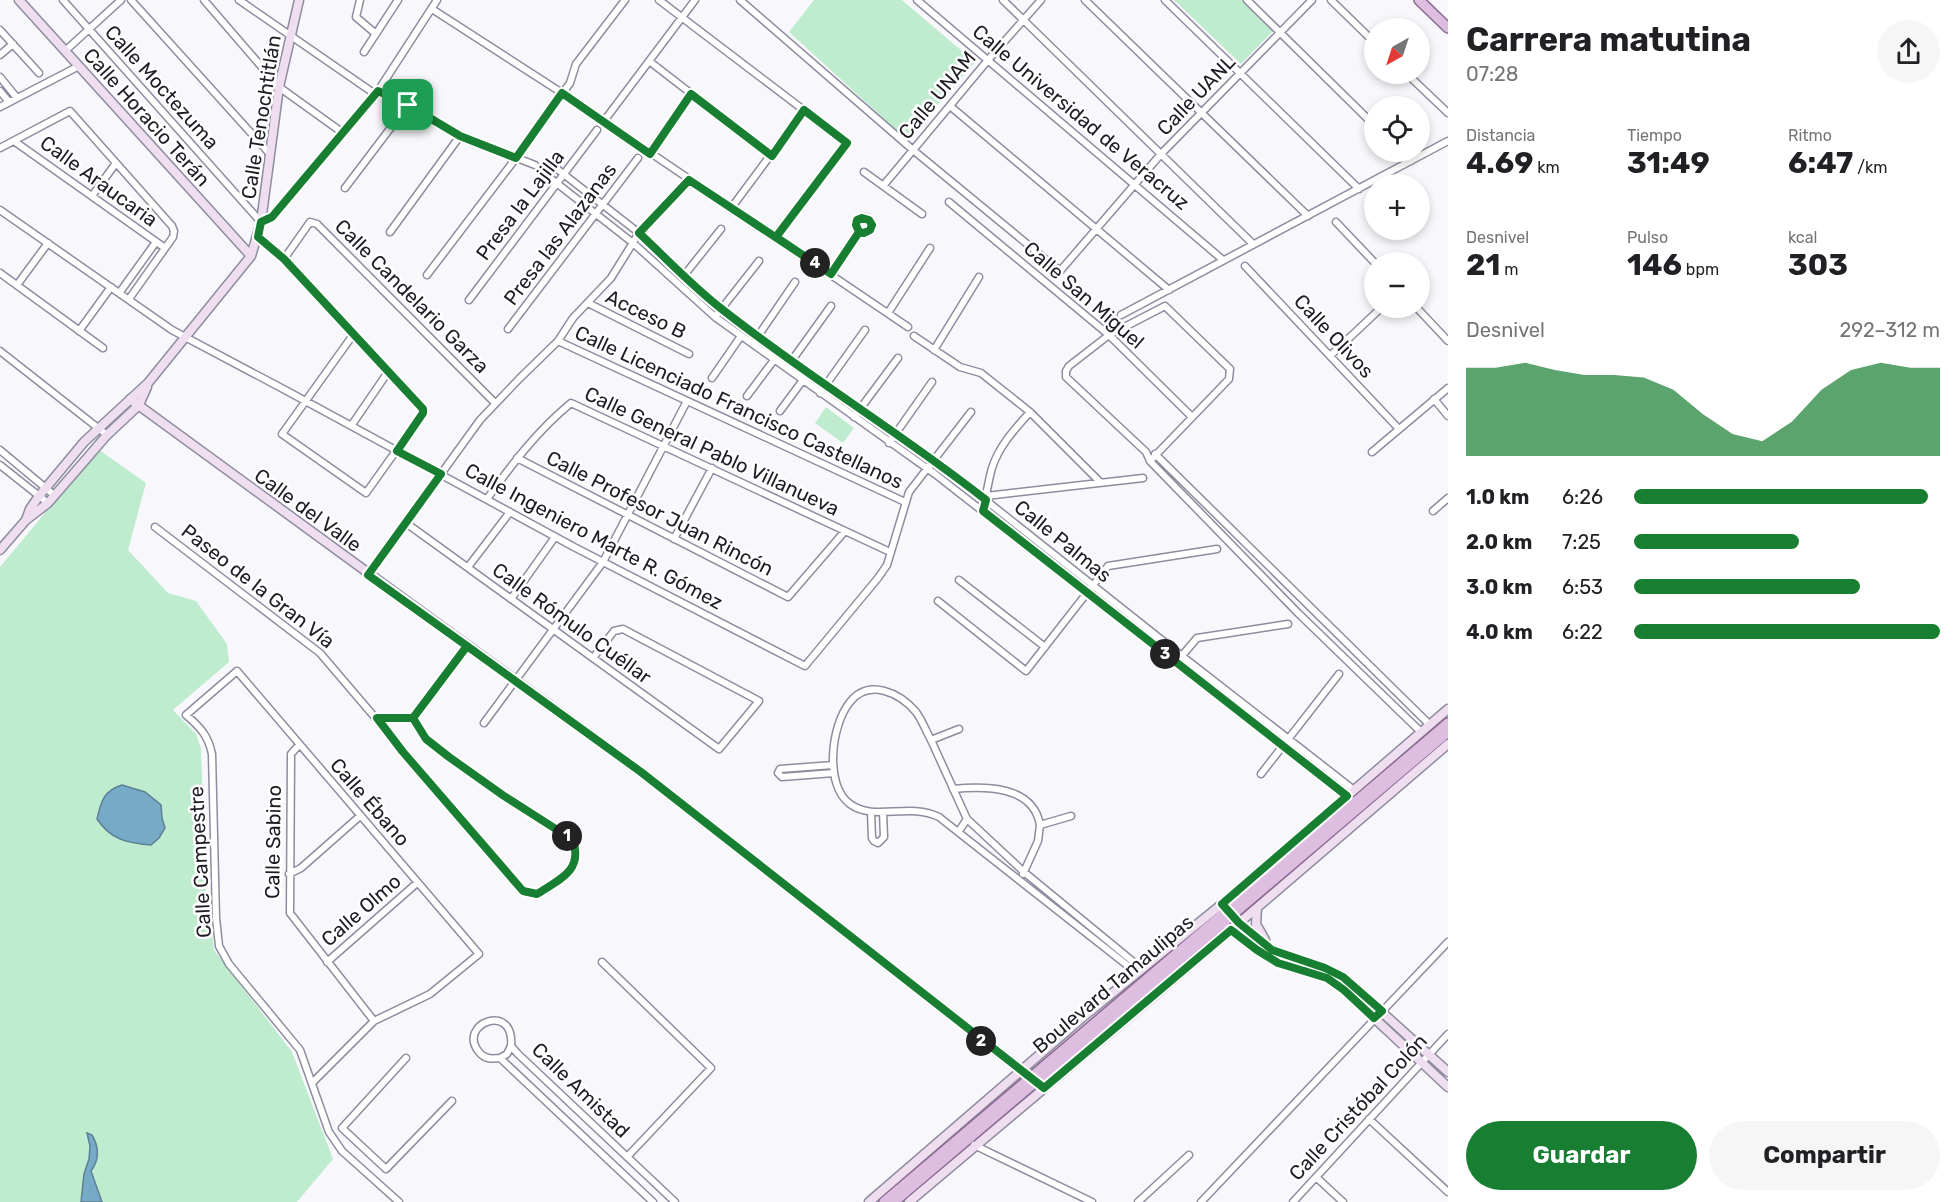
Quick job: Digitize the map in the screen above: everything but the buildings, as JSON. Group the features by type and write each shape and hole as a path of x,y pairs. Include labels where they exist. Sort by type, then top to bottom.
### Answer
{"main road":[{"path":"1419,0 1448,28"},
{"name":"Boulevard Tamaulipas","path":"1230,914 1308,836 1448,723"},
{"name":"Boulevard Tamaulipas","path":"894,1202 966,1137 1230,914 1405,775 1448,732"},
{"name":"Boulevard Tamaulipas","path":"1033,1080 1179,945 1221,922"},
{"name":"Boulevard Tamaulipas","path":"884,1202 966,1137"}],"street":[{"name":"Calle Horacio Terán","path":"20,0 251,256"},
{"name":"Calle Moctezuma","path":"63,0 261,222"},
{"path":"66,51 122,0"},
{"path":"131,0 269,153"},
{"path":"204,0 279,87 343,133"},
{"path":"239,0 377,93 408,105 460,136 535,165"},
{"name":"Calle Tenochtitlán","path":"26,520 39,496 84,442 148,383 251,256 261,222 279,87 299,0"},
{"path":"360,0 356,17 376,34"},
{"path":"364,52 398,0"},
{"path":"261,222 272,217 377,93 437,0"},
{"path":"427,275 570,84 576,64 625,0"},
{"path":"658,0 847,143 776,237"},
{"path":"604,121 695,0"},
{"path":"740,0 913,150"},
{"name":"Calle Universidad de Veracruz","path":"917,0 1223,260"},
{"path":"1003,0 1253,244"},
{"name":"Calle UNAM","path":"883,186 987,60 1041,0"},
{"path":"1085,0 1308,216"},
{"path":"1166,0 1359,189"},
{"path":"1247,0 1364,115"},
{"name":"Calle UANL","path":"913,150 1060,271 1161,154 1312,0"},
{"path":"1331,0 1364,32"},
{"path":"432,9 604,121 908,327"},
{"path":"0,30 39,73"},
{"path":"0,55 13,44"},
{"path":"649,61 772,156"},
{"path":"0,107 78,66"},
{"path":"0,77 17,98"},
{"path":"1417,84 1448,114"},
{"path":"0,91 9,102"},
{"path":"650,154 691,94"},
{"path":"345,188 408,105"},
{"path":"950,106 1169,290"},
{"path":"732,207 804,110"},
{"path":"0,148 70,111 172,226 173,237 129,299"},
{"name":"Presa la Lajilla","path":"469,300 597,130"},
{"path":"390,232 460,136"},
{"name":"Calle Araucaria","path":"15,141 165,248"},
{"path":"1430,151 1448,141"},
{"name":"Presa las Alazanas","path":"508,329 638,158"},
{"path":"1121,315 1409,162"},
{"path":"92,196 116,163"},
{"name":"Calle Palmas","path":"552,165 639,233 722,309 986,498 1182,656 1354,790"},
{"path":"864,172 921,214"},
{"name":"Calle Palmas","path":"545,174 633,243 715,317 983,511 1347,796"},
{"path":"368,575 495,403 558,341 573,318 612,278 639,233 689,180"},
{"name":"Calle San Miguel","path":"949,202 1109,335 1192,417"},
{"name":"Calle Ingeniero Marte R. Gómez","path":"0,210 120,292 171,330 555,537 805,666 878,578 887,564 890,552"},
{"name":"Calle Candelario Garza","path":"284,259 310,222 317,224 495,403"},
{"path":"1336,222 1364,252"},
{"path":"678,284 721,229"},
{"path":"831,274 859,232"},
{"path":"258,237 284,259 423,409 423,413 366,493 282,434 353,334"},
{"path":"120,292 156,242"},
{"path":"17,285 48,243"},
{"path":"888,313 930,248"},
{"path":"715,317 759,261"},
{"name":"Calle Olivos","path":"1245,266 1399,429"},
{"path":"0,273 103,348"},
{"path":"934,350 979,277"},
{"path":"753,344 795,282"},
{"path":"79,331 111,286"},
{"name":"Acceso B","path":"588,303 689,354"},
{"path":"786,369 831,306"},
{"path":"1150,461 1229,379 1230,369 1165,306 1109,335 1069,366 1066,370 1066,377 1146,452 1150,461 1232,546 1421,732"},
{"path":"1330,356 1370,318"},
{"path":"1426,318 1448,341"},
{"path":"820,393 865,330"},
{"path":"712,378 741,336"},
{"path":"914,336 960,366 981,373 1030,412 1100,482"},
{"name":"Calle Licenciado Francisco Castellanos","path":"558,341 905,502"},
{"path":"0,351 107,435"},
{"path":"854,417 898,358"},
{"path":"747,396 774,360"},
{"path":"351,426 388,372"},
{"path":"780,411 802,380"},
{"path":"889,442 932,382"},
{"name":"Calle Tenochtitlán","path":"139,405 148,383"},
{"path":"1372,452 1434,399 1447,391"},
{"name":"Calle del Valle","path":"130,399 650,779 1033,1080"},
{"path":"1434,399 1448,416"},
{"path":"484,723 603,562 687,401"},
{"name":"Calle General Pablo Villanueva","path":"487,499 517,458 550,420 572,402 890,552"},
{"path":"0,550 26,520 48,503 107,435 139,405"},
{"path":"890,552 909,492 971,412"},
{"path":"983,511 996,456 1005,441 1030,412"},
{"path":"0,450 54,495"},
{"path":"1146,452 1156,454 1430,725"},
{"name":"Calle Profesor Juan Rincón","path":"517,458 788,597 845,531"},
{"path":"0,465 48,503"},
{"path":"674,539 712,468"},
{"path":"986,498 1143,478"},
{"path":"1433,510 1448,498"},
{"path":"468,567 510,512"},
{"name":"Calle Rómulo Cuéllar","path":"406,523 468,567 552,629 592,658 719,749 759,701 623,629 619,628 614,631 592,658"},
{"name":"Paseo de la Gran Vía","path":"155,527 320,653 523,891 537,894 560,879 573,867 577,851 573,840 504,796 426,739 413,718"},
{"path":"511,599 555,537"},
{"path":"1232,546 1242,539"},
{"path":"938,601 1026,671 1108,566 1217,549"},
{"path":"959,580 1045,647"},
{"path":"1298,613 1307,604"},
{"path":"1176,663 1197,638 1288,624"},
{"path":"377,718 413,718 467,646"},
{"path":"1365,679 1373,670"},
{"name":"Calle Ébano","path":"237,671 479,954 430,994 374,1021"},
{"name":"Calle Campestre","path":"237,671 186,715 208,736 212,754 216,918 219,946 229,964 300,1050 325,1123 334,1142 399,1202"},
{"path":"1261,774 1339,674"},
{"path":"873,689 888,691 903,700 916,713 931,740 967,819 1024,872 1139,971 939,816 914,810 871,812 850,804 840,794 833,765 837,731 850,702 860,693 873,689"},
{"path":"1308,836 1347,796 1448,709"},
{"path":"931,740 959,729"},
{"path":"1448,744 1405,775 1257,908 1230,914 1221,922 1278,963 1327,978 1344,990 1448,1087"},
{"name":"Calle Sabino","path":"299,745 291,754 290,913 374,1021"},
{"path":"833,765 780,769 778,773 782,777 834,773"},
{"path":"807,767 808,775"},
{"path":"953,789 986,787 1015,794 1035,809 1040,825 1038,841 1019,879"},
{"path":"871,812 872,838 878,843 884,837 883,812"},
{"path":"289,874 301,868 360,816"},
{"path":"1040,825 1071,816"},
{"path":"959,831 967,819"},
{"name":"Calle Olmo","path":"327,962 417,883"},
{"path":"1257,908 1258,932 1272,950"},
{"path":"1230,914 1272,950 1334,972 1355,986 1448,1072"},
{"path":"1201,1202 1448,942"},
{"path":"868,1202 966,1137 1033,1080 1139,971 1179,945"},
{"path":"602,963 711,1068 627,1157"},
{"path":"312,1083 374,1021"},
{"name":"Calle Amistad","path":"653,1202 500,1058 490,1059 481,1055 475,1047 475,1032 480,1025 488,1021 502,1022 512,1036 511,1046 672,1201"},
{"name":"Calle Cristóbal Colón","path":"1293,1202 1448,1034"},
{"path":"500,1058 507,1054 511,1046"},
{"path":"406,1058 342,1128 377,1162 386,1169 452,1101"},
{"path":"1369,1119 1448,1192"},
{"path":"581,1135 592,1123"},
{"path":"909,1202 966,1137"},
{"path":"966,1137 1092,1202"},
{"path":"1138,1202 1189,1155"},
{"path":"367,1174 377,1162"},
{"path":"1316,1177 1342,1202"}],"green space":[{"path":"814,0 902,0 975,62 907,140 789,32"},
{"path":"1174,0 1242,0 1273,31 1241,64"},
{"path":"826,407 854,428 843,443 815,423"},
{"path":"98,449 146,483 128,550 168,593 196,601 227,644 229,662 173,710 196,734 201,748 206,891 214,950 292,1052 333,1159 297,1202 0,1202 0,567"}],"water":[{"path":"122,785 145,792 161,805 165,828 151,845 120,839 108,832 97,819 104,798 111,790"},
{"path":"87,1133 92,1135 97,1148 96,1162 91,1171 102,1202 81,1202 84,1174 89,1159 90,1146"}],"route":[{"path":"408,105 378,91 272,217 261,222 258,237 284,259 388,372 422,405 423,413 397,451 441,474 368,575 467,646 413,718 426,739 504,796 573,840 577,851 573,867 560,879 537,894 523,891 403,752 377,718 413,718 467,646 641,772 1044,1088 1231,930 1278,963 1327,978 1344,990 1374,1018 1382,1011 1343,977 1325,968 1272,950 1239,923 1222,904 1347,796 983,511 986,500 940,464 776,350 722,309 639,233 689,180 831,274 859,232 867,233 872,227 871,222 865,217 857,220 856,228 859,232 831,274 776,237 847,143 804,110 772,156 691,94 650,154 562,93 516,158 460,136 408,105"}]}
